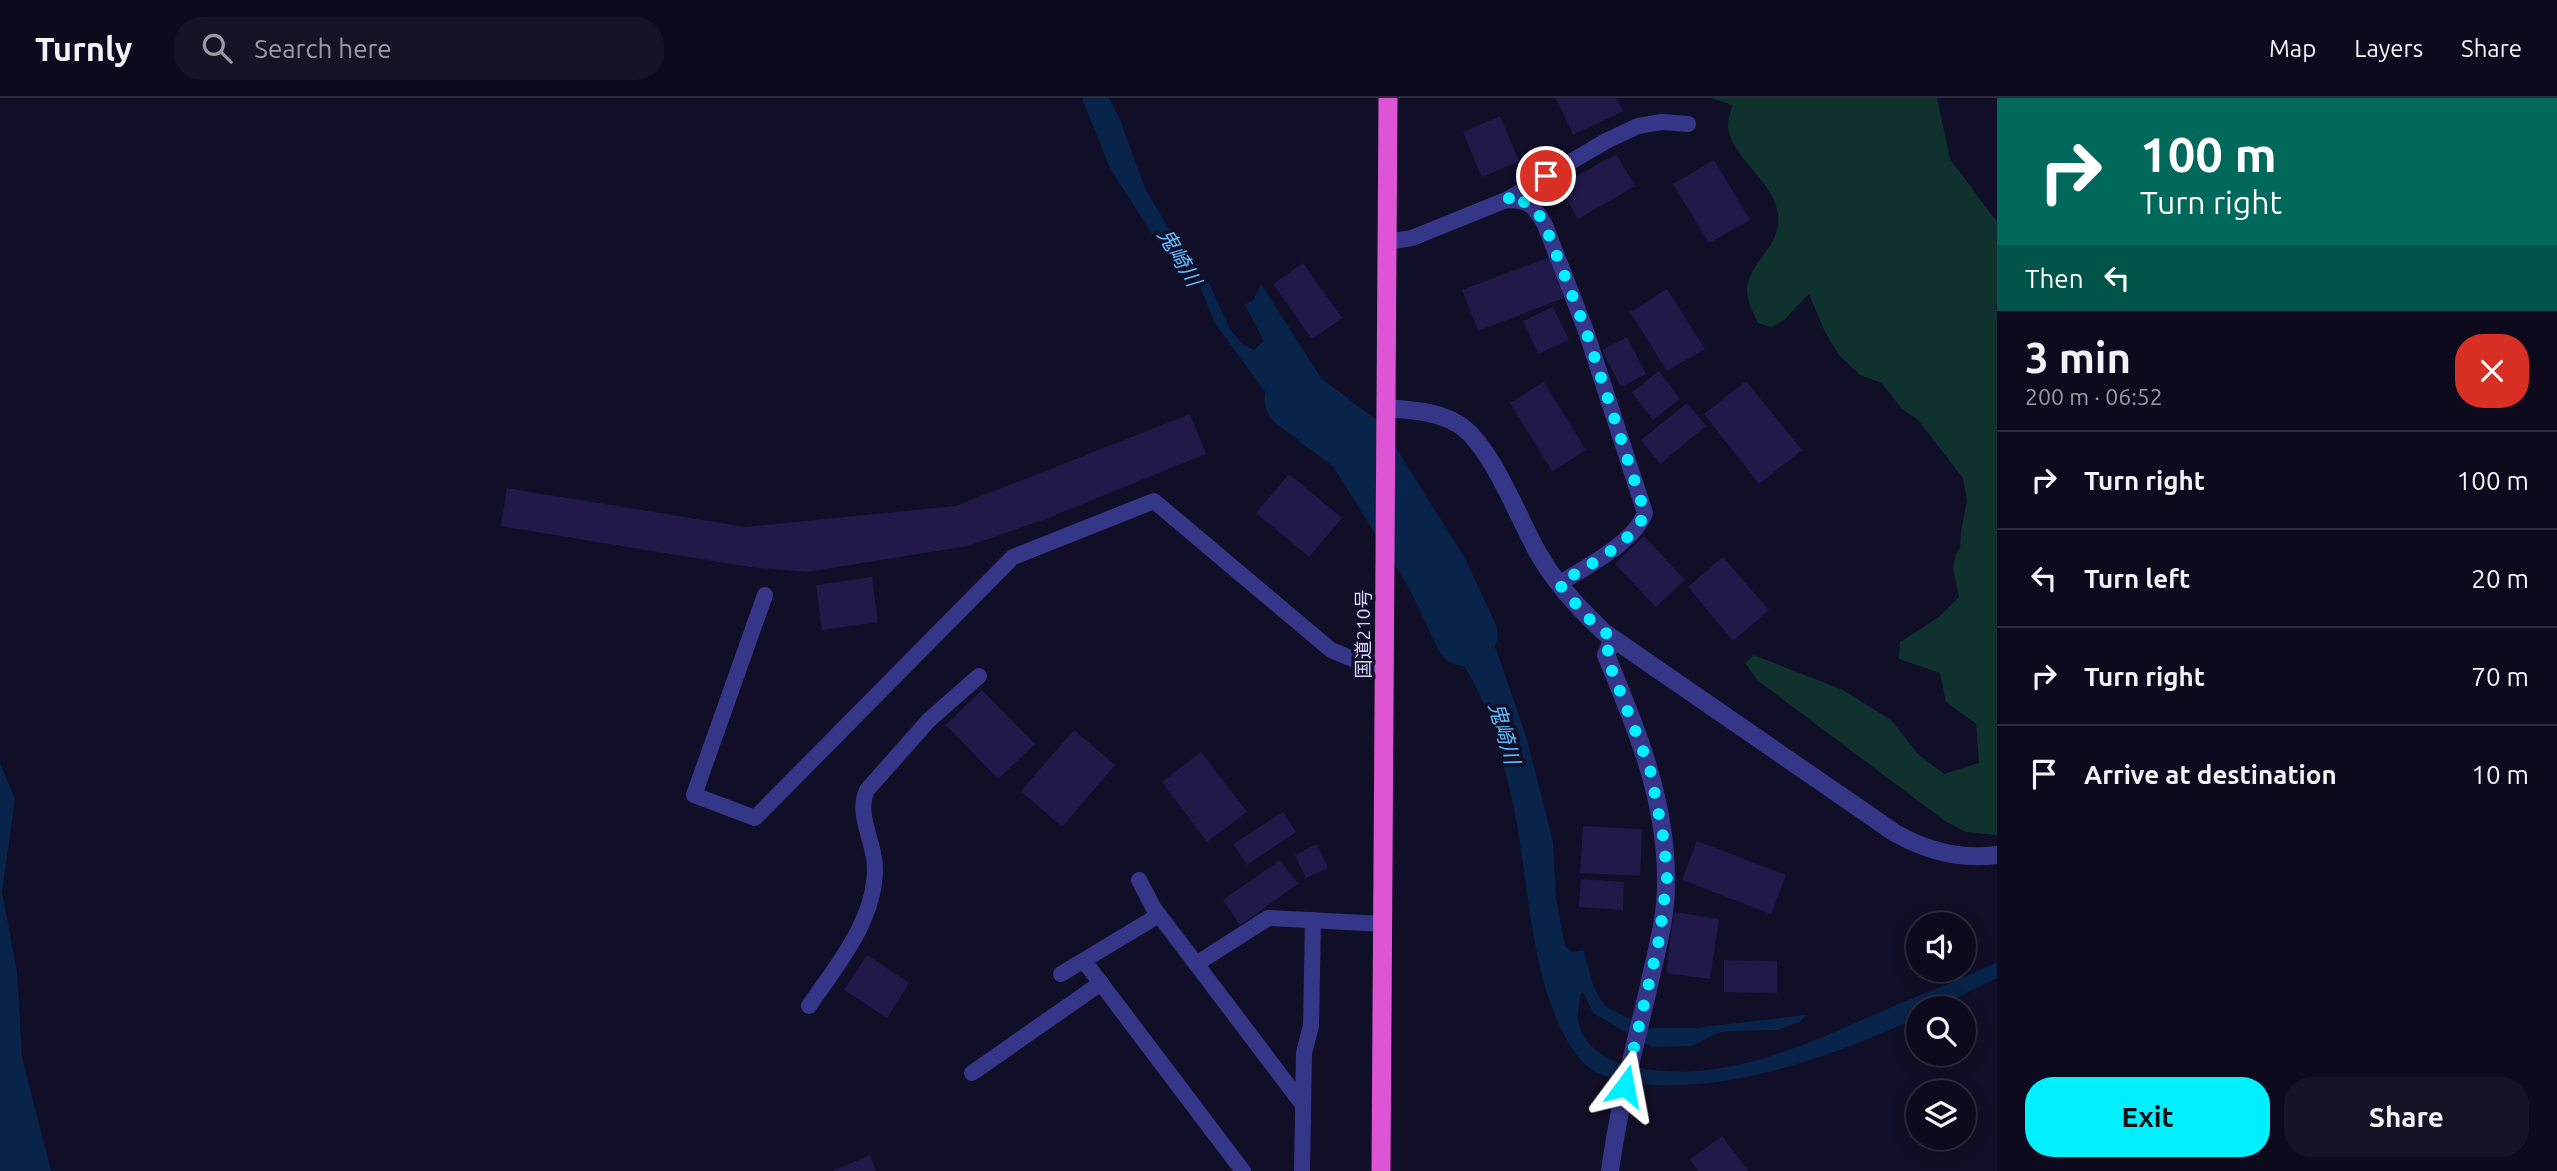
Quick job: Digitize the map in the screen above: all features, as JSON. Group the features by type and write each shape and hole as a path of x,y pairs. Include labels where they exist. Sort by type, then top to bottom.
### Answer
{"highway":[{"name":"国道210号","path":"1381,1171 1388,98"}],"street":[{"path":"1386,408 1437,415 1460,425 1468,432 1493,467 1537,552 1559,584 1587,617 1613,639 1895,833 1918,845 1943,853 1968,857 1997,855"},
{"path":"1609,1171 1625,1086 1659,940 1667,878 1658,804 1650,769 1606,655 1613,639"}],"lane":[{"path":"1387,242 1412,238 1506,200 1606,141 1638,126 1662,122 1688,124"},
{"path":"1506,200 1522,200 1536,209 1545,225 1586,331 1645,513 1640,525 1626,539 1559,584"},
{"path":"765,595 694,795 755,818 1013,557 1154,501 1331,650 1360,662 1386,664"},
{"path":"809,1006 851,943 867,912 875,869 864,817 863,797 929,720 979,676"},
{"path":"1139,880 1160,915 1303,1105"},
{"path":"1061,974 1160,915"},
{"path":"1196,964 1268,918 1383,925"},
{"path":"1302,1171 1304,1053 1311,1026 1313,920"},
{"path":"1084,961 1243,1171"},
{"path":"972,1073 1101,983"}],"green space":[{"path":"1711,98 1937,98 1950,159 1997,222 1997,835 1966,832 1945,821 1757,680 1745,663 1754,655 1843,690 1891,720 1918,754 1944,774 1979,763 1976,724 1946,702 1940,673 1899,659 1900,642 1939,617 1959,597 1953,568 1960,548 1967,501 1963,478 1918,420 1901,408 1882,383 1860,375 1839,355 1825,332 1809,294 1784,320 1771,327 1758,323 1749,301 1747,287 1754,268 1776,233 1777,209 1767,188 1742,157 1730,136 1728,123 1732,105"}],"water":[{"path":"1082,98 1109,98 1145,188 1167,226 1207,279 1230,329 1242,344 1254,350 1264,341 1245,305 1254,299 1261,284 1332,395 1363,422 1361,506 1345,470 1273,403 1215,323 1199,285 1184,278 1152,234 1110,168"},
{"path":"1428,521 1457,556 1475,618 1496,649 1526,736 1553,842 1556,898 1565,946 1572,952 1583,950 1600,999 1608,1008 1648,1028 1695,1028 1806,1015 1801,1021 1779,1030 1729,1031 1717,1033 1692,1046 1652,1047 1593,1013 1583,992 1578,1010 1580,1029 1597,1051 1630,1066 1663,1071 1696,1071 1729,1067 1792,1049 1906,1002 1906,1022 1817,1058 1742,1078 1705,1084 1669,1085 1621,1081 1602,1075 1580,1059 1567,1041 1545,988 1515,812 1500,747 1477,689 1432,609 1425,577"},
{"path":"0,763 15,799 2,892 17,972 22,1057 51,1171 0,1171"},
{"path":"1997,962 1997,978 1960,996 1919,996 1953,982 1976,982 1976,972"}],"building":[{"path":"1556,98 1616,98 1623,111 1573,135"},
{"path":"1500,116 1519,161 1482,177 1463,132"},
{"path":"1616,154 1635,186 1578,219 1559,186"},
{"path":"1714,160 1750,220 1709,243 1673,184"},
{"path":"1549,257 1564,298 1478,331 1462,290"},
{"path":"1303,263 1342,318 1312,339 1273,284"},
{"path":"1667,289 1705,349 1667,371 1630,312"},
{"path":"1553,307 1569,340 1538,354 1523,321"},
{"path":"1627,337 1646,374 1621,387 1602,350"},
{"path":"1659,371 1680,399 1653,420 1632,392"},
{"path":"1746,381 1802,450 1759,484 1704,414"},
{"path":"1544,382 1586,450 1552,471 1510,403"},
{"path":"1687,403 1706,426 1660,464 1641,440"},
{"path":"1190,414 1206,454 1043,520 968,546 807,572 750,567 501,526 507,488 745,527 956,506"},
{"path":"1289,474 1342,518 1309,557 1256,513"},
{"path":"1644,536 1685,580 1656,607 1615,564"},
{"path":"1723,557 1769,610 1733,641 1688,587"},
{"path":"872,577 878,622 822,630 816,585"},
{"path":"982,690 1035,744 998,779 946,725"},
{"path":"1074,730 1115,765 1062,827 1021,791"},
{"path":"1201,752 1247,812 1207,842 1162,782"},
{"path":"1283,812 1296,832 1247,865 1233,844"},
{"path":"1583,826 1642,829 1640,876 1580,873"},
{"path":"1697,841 1786,875 1771,914 1682,880"},
{"path":"1317,844 1328,868 1306,878 1295,855"},
{"path":"1280,860 1298,884 1240,925 1223,900"},
{"path":"1581,879 1624,882 1623,910 1579,907"},
{"path":"1674,912 1719,919 1710,979 1666,973"},
{"path":"867,955 909,983 887,1018 844,990"},
{"path":"1724,960 1777,961 1777,993 1724,992"},
{"path":"1722,1136 1748,1171 1698,1171 1690,1159"},
{"path":"870,1155 876,1171 832,1171"}],"waterway":[{"name":"鬼崎川","path":"1296,399 1357,445 1437,573 1466,635"}],"route":[{"path":"1546,176 1506,200 1522,200 1536,209 1545,225 1586,331 1645,513 1640,525 1626,539 1559,584 1587,617 1613,639 1606,655 1643,745 1656,791 1664,841 1667,878 1663,917 1625,1086"}]}
